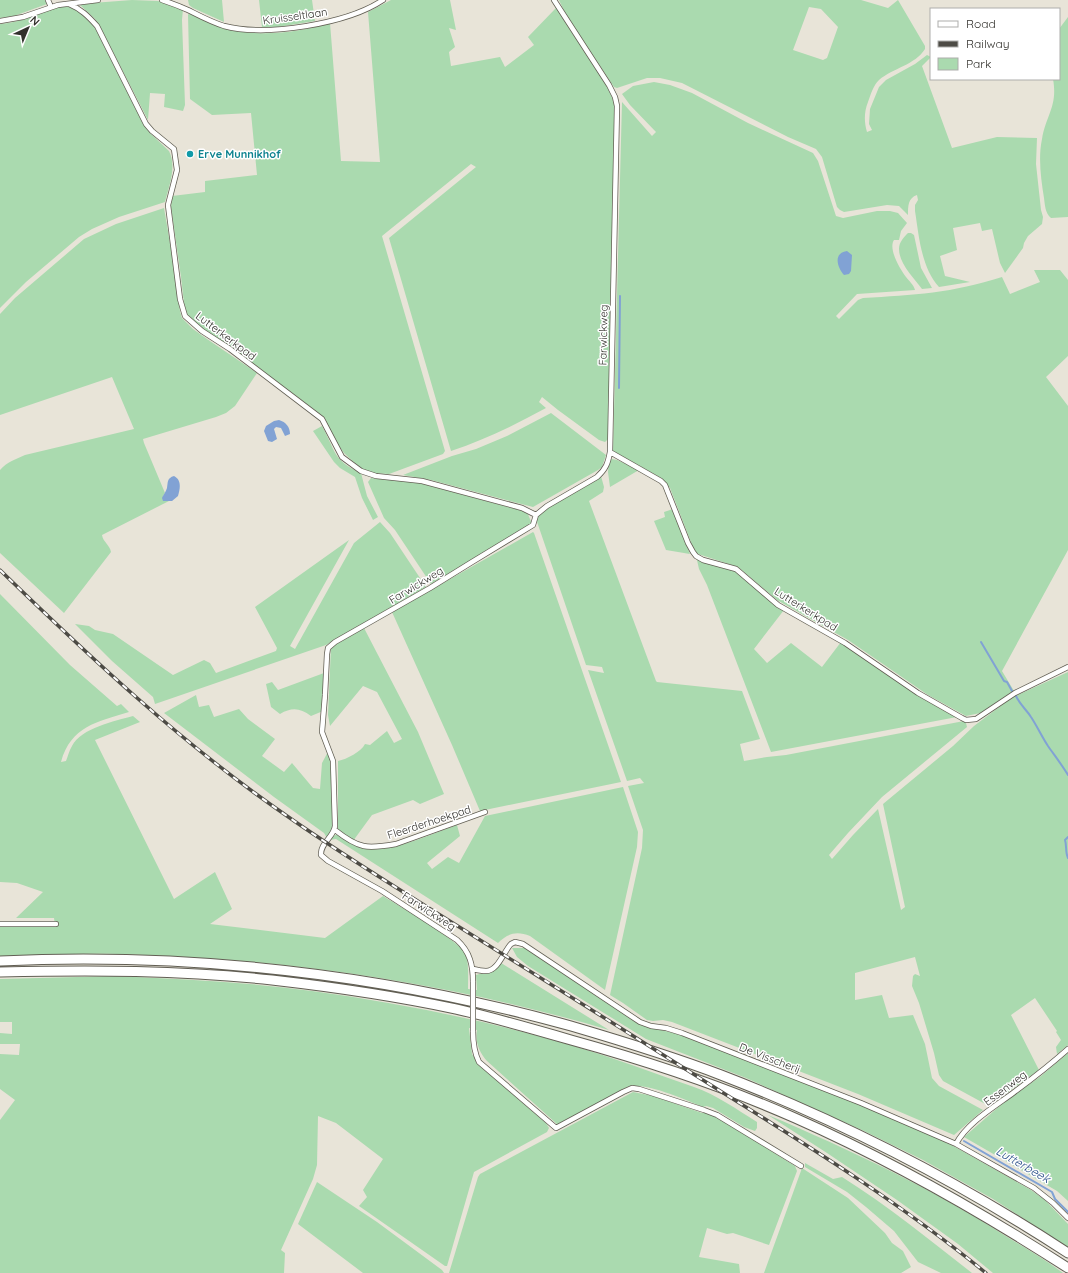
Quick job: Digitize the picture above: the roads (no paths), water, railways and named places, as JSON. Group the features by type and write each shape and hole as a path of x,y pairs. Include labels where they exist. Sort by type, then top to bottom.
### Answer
{"highway":[{"path":"0,961 49,958 105,958 252,966 337,976 398,986 468,1000 540,1018 672,1057 719,1074 802,1108 919,1164 1033,1230 1068,1253"},
{"path":"0,972 77,970 149,972 271,980 338,988 450,1008 537,1030 650,1063 796,1118 913,1175 1068,1268"}],"street":[{"path":"48,0 51,7"},
{"path":"0,21 23,17 58,5 98,0"},
{"name":"Kruisseltlaan","path":"162,0 186,9 212,22 226,26 258,30 274,30 331,21 362,11 383,0"},
{"name":"Farwickweg","path":"554,0 609,85 615,97 617,106 610,452 607,465 602,473 536,514 533,525 430,588 335,642 328,648 322,732 323,738 330,752 334,769 335,830 321,849 321,855 322,857 382,891 452,936 464,948 473,969 473,1046 479,1062 556,1128 632,1088 717,1115 801,1166"},
{"name":"Lutterkerkpad","path":"69,4 79,8 96,26 146,124 152,131 174,149 177,170 168,205 180,299 185,316 202,331 230,350 322,419 342,457 361,471 376,476 422,481 522,508 536,514"},
{"name":"Lutterkerkpad","path":"610,452 665,485 688,543 696,556 703,560 736,569 778,604 845,643 918,693 966,720 976,719 1015,693 1068,667"},
{"name":"Fleerderhoekpad","path":"335,830 362,846 382,846 396,844 485,812"},
{"path":"0,924 56,924"},
{"name":"De Visscherij","path":"473,969 486,971 491,970 511,944 519,942 645,1024 682,1033 862,1103 956,1144 1034,1188 1053,1203 1068,1218"},
{"name":"Essenweg","path":"956,1144 965,1131 990,1110 1046,1069 1068,1049"}],"water":[{"path":"847,251 852,255 851,271 849,274 844,275 838,264 838,257 843,252"},
{"path":"279,420 287,425 290,434 285,436 281,428 276,427 274,429 277,439 272,442 268,441 264,431 266,426"},
{"path":"174,476 179,482 180,488 178,496 172,501 163,501 162,498 167,489 168,480"}],"waterway":[{"path":"619,388 620,296"},
{"path":"981,642 1004,681 1007,682 1012,691"},
{"path":"1016,696 1068,775"},
{"path":"1068,837 1065,840 1068,858"},
{"name":"Lutterbeek","path":"964,1141 1052,1192 1055,1199 1068,1212"}],"railway":[{"path":"0,570 103,668 174,730 248,788 287,816 379,877 826,1158 891,1202 955,1248 986,1273"}],"place":[{"name":"Erve Munnikhof","path":"190,154"}]}
